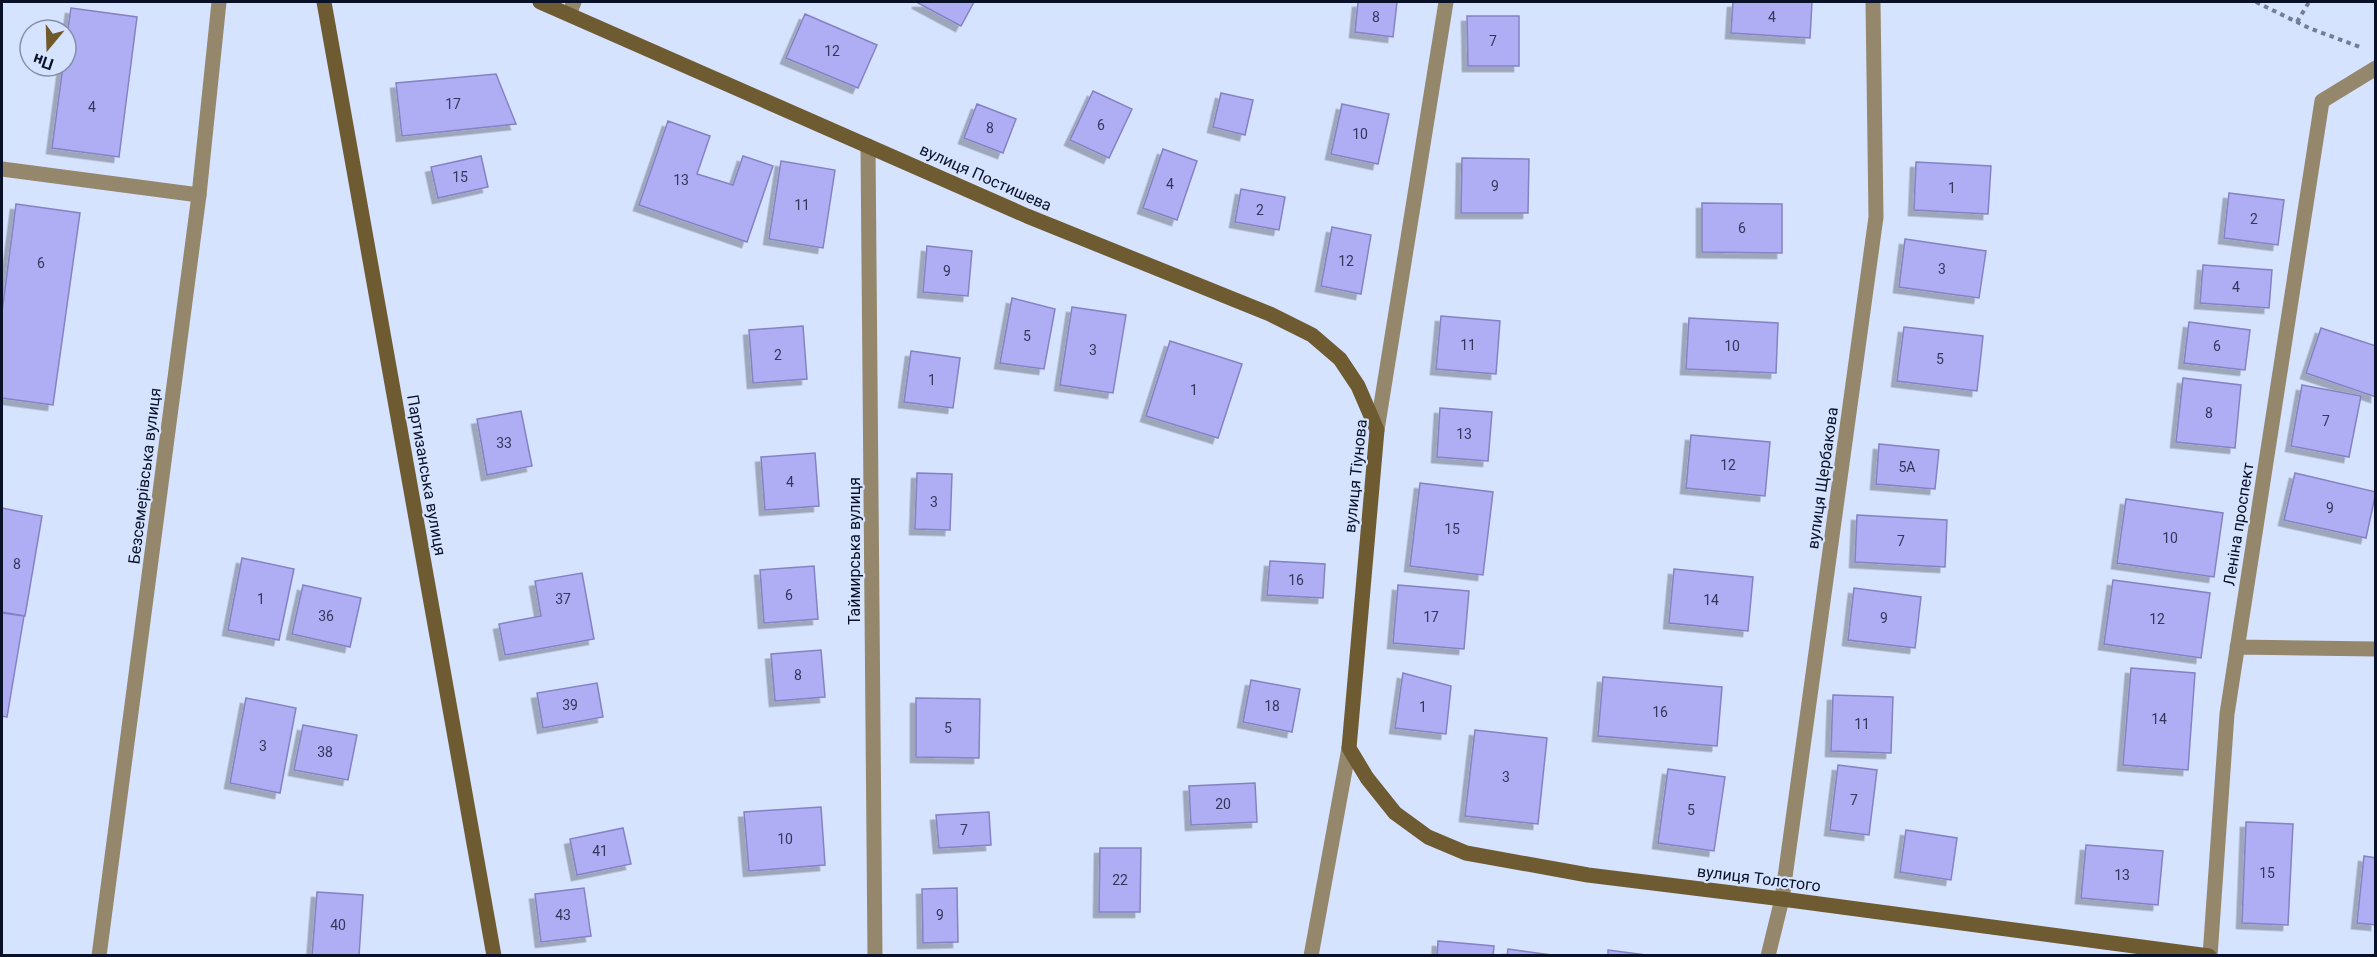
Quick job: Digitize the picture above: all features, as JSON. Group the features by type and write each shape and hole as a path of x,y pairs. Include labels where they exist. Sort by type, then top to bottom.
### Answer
{"street":[{"name":"Безсемерівська вулиця","path":"99,956 199,195 219,2"},
{"name":"Партизанська вулиця","path":"324,2 494,956"},
{"name":"вулиця Постишева","path":"540,2 572,8 868,146 1027,216 1270,314 1312,335 1340,359 1358,386 1377,430"},
{"name":"вулиця Тіунова","path":"1311,956 1349,747 1377,430 1446,2"},
{"name":"вулиця Щербакова","path":"1768,956 1782,899 1876,218 1873,2"},
{"name":"Леніна проспект","path":"2210,956 2227,714 2322,101 2376,68"},
{"name":"Таймирська вулиця","path":"868,146 875,956"},
{"path":"2,169 199,195"},
{"path":"2237,647 2376,649"},
{"name":"вулиця Толстого","path":"1349,747 1367,778 1395,813 1428,837 1466,853 1588,875 2210,956"}],"path":[{"path":"2256,2 2297,22 2364,48"},
{"path":"2297,22 2309,2"}],"building":[{"path":"918,2 974,2 961,26"},
{"path":"1358,2 1397,2 1393,37 1355,32"},
{"path":"1733,2 1812,2 1810,38 1731,33"},
{"path":"71,8 137,17 119,157 52,148 61,78 78,78 78,18 70,18"},
{"path":"805,14 877,45 858,88 786,58"},
{"path":"1467,16 1519,16 1519,66 1468,66"},
{"path":"496,74 516,124 402,136 396,83"},
{"path":"1093,91 1132,109 1109,158 1070,140"},
{"path":"1221,93 1253,100 1245,135 1213,127"},
{"path":"977,104 1016,119 1003,153 964,138"},
{"path":"1342,104 1389,114 1378,164 1331,154"},
{"path":"668,121 710,136 697,174 733,185 743,156 773,166 747,242 639,205"},
{"path":"1163,149 1197,161 1177,220 1143,208"},
{"path":"481,156 488,187 438,198 431,167"},
{"path":"1462,158 1529,159 1528,213 1461,213"},
{"path":"781,161 835,170 823,248 769,239"},
{"path":"1916,162 1991,166 1988,214 1914,210"},
{"path":"1241,189 1285,197 1279,230 1235,222"},
{"path":"2229,193 2284,200 2278,245 2224,238"},
{"path":"1702,203 1782,204 1782,253 1702,252"},
{"path":"16,204 80,213 53,405 2,398 2,312"},
{"path":"1332,227 1371,235 1361,294 1321,286"},
{"path":"1905,239 1986,251 1979,298 1899,287"},
{"path":"927,246 972,251 968,296 923,292"},
{"path":"2203,265 2272,270 2269,308 2200,303"},
{"path":"1012,298 1055,309 1044,369 1000,363"},
{"path":"1072,307 1126,315 1113,393 1060,385"},
{"path":"1441,316 1500,321 1496,374 1436,369"},
{"path":"1689,318 1778,323 1776,373 1686,369"},
{"path":"2189,322 2250,330 2245,370 2184,363"},
{"path":"803,326 807,379 753,383 749,330"},
{"path":"1904,327 1983,336 1977,391 1897,381"},
{"path":"2321,328 2376,346 2376,397 2306,373"},
{"path":"1170,341 1242,364 1218,438 1146,416"},
{"path":"911,351 960,358 953,408 904,402"},
{"path":"2183,378 2241,385 2235,448 2176,442"},
{"path":"2302,385 2361,396 2349,457 2291,446"},
{"path":"1440,408 1492,412 1488,461 1437,457"},
{"path":"521,411 532,466 487,475 477,419"},
{"path":"1691,435 1770,442 1765,496 1686,488"},
{"path":"1879,444 1939,450 1935,489 1876,484"},
{"path":"815,453 819,506 765,510 761,457"},
{"path":"917,473 952,474 950,530 915,529"},
{"path":"2295,473 2376,492 2366,538 2284,520"},
{"path":"1420,483 1493,492 1483,575 1410,566"},
{"path":"2126,499 2223,513 2214,577 2117,563"},
{"path":"2,508 42,516 25,616 2,612"},
{"path":"1857,515 1947,520 1945,567 1855,562"},
{"path":"242,558 294,569 279,640 228,630"},
{"path":"1270,561 1325,564 1323,598 1267,595"},
{"path":"814,566 818,619 764,623 760,570"},
{"path":"1674,569 1753,577 1748,631 1669,623"},
{"path":"582,573 594,639 505,655 499,624 541,616 535,581"},
{"path":"2113,580 2210,593 2201,658 2104,644"},
{"path":"303,585 361,598 350,647 292,634"},
{"path":"1398,585 1469,591 1464,649 1393,643"},
{"path":"1854,588 1921,597 1915,648 1848,640"},
{"path":"2,613 24,616 7,717 2,716"},
{"path":"821,650 825,697 775,701 771,654"},
{"path":"2131,668 2195,673 2188,770 2123,765"},
{"path":"1403,673 1451,686 1446,734 1395,728"},
{"path":"1603,677 1722,687 1717,746 1598,736"},
{"path":"1251,680 1300,689 1292,732 1243,722"},
{"path":"597,683 603,717 543,728 537,693"},
{"path":"1833,695 1893,697 1891,753 1831,751"},
{"path":"246,698 296,708 280,793 230,783"},
{"path":"916,698 980,699 979,758 916,757"},
{"path":"303,725 357,735 348,780 294,770"},
{"path":"1475,730 1547,738 1538,824 1465,816"},
{"path":"1838,765 1877,770 1869,835 1830,830"},
{"path":"1668,769 1725,777 1714,851 1658,843"},
{"path":"1255,783 1257,822 1191,825 1189,786"},
{"path":"821,807 825,865 749,871 744,812"},
{"path":"989,812 991,845 939,848 936,815"},
{"path":"2246,822 2293,824 2288,925 2242,923"},
{"path":"623,828 631,864 577,875 570,839"},
{"path":"1906,830 1957,838 1951,880 1900,872"},
{"path":"2086,845 2163,851 2158,905 2081,898"},
{"path":"1100,848 1141,848 1140,912 1099,912"},
{"path":"2364,856 2376,858 2376,925 2357,923"},
{"path":"584,888 591,936 541,942 535,894"},
{"path":"957,888 958,942 923,943 922,889"},
{"path":"317,892 363,895 359,956 312,956"},
{"path":"1438,941 1494,946 1493,956 1437,956"},
{"path":"1508,949 1559,956 1507,956"},
{"path":"1608,950 1654,956 1608,956"}]}
